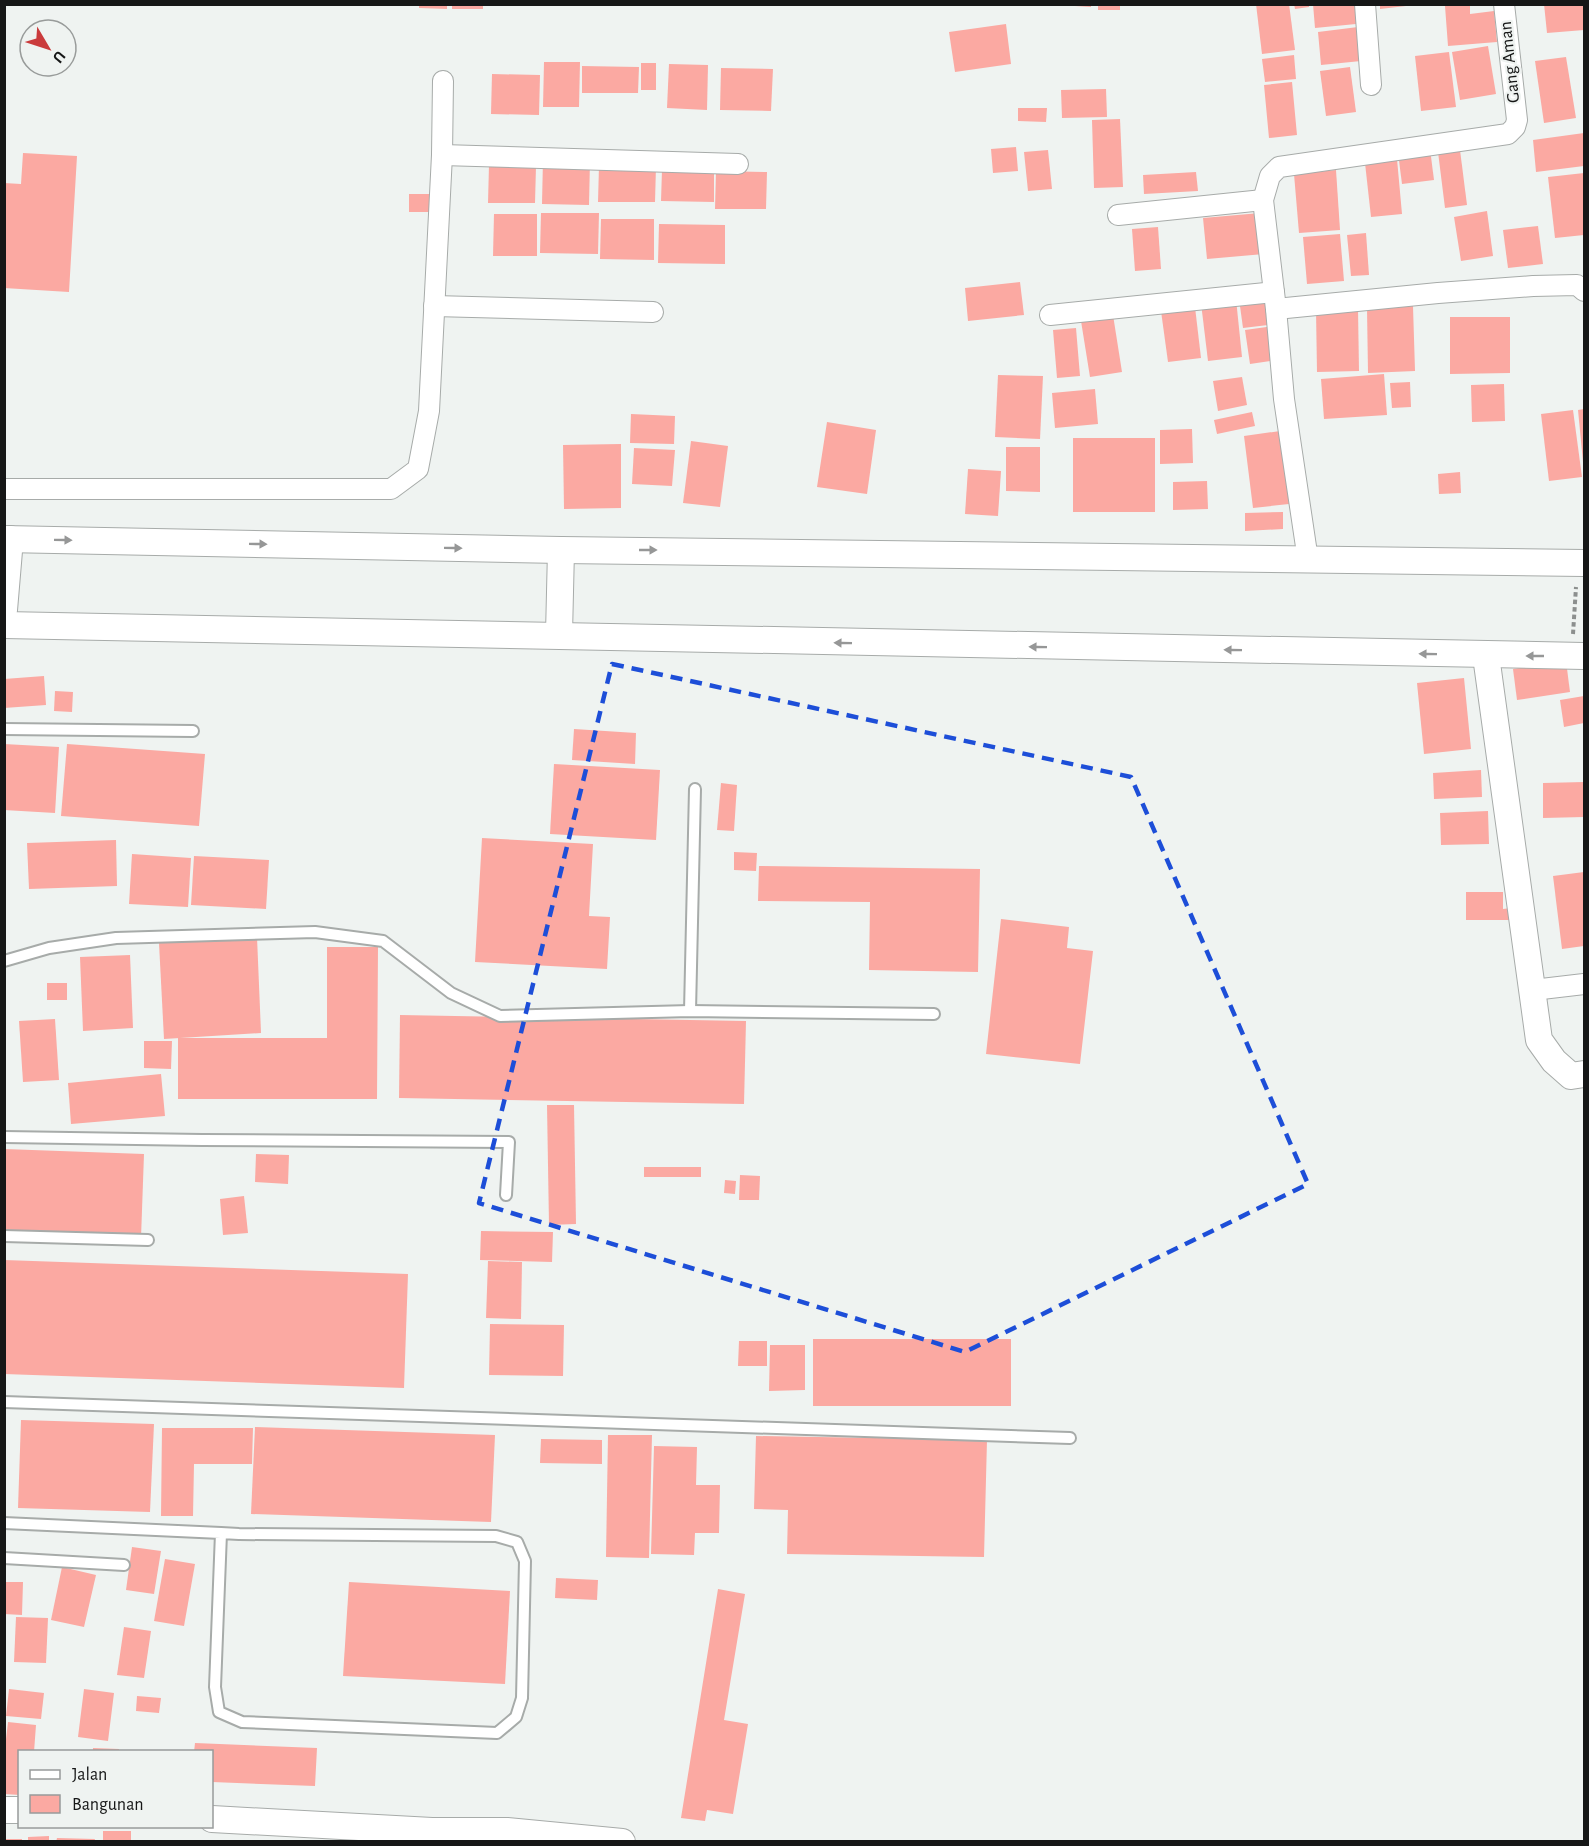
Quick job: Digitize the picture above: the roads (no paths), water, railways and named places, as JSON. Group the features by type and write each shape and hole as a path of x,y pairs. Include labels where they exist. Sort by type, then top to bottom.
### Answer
{"street":[{"path":"1365,4 1371,85"},
{"name":"Gang Aman","path":"1263,200 1270,176 1279,166 1508,134 1515,128 1517,120 1504,4"},
{"path":"4,489 391,489 418,469 429,411 442,155 443,81"},
{"path":"442,155 738,164"},
{"path":"1118,215 1263,200 1284,399 1308,560"},
{"path":"1050,315 1533,286 1577,285 1584,291"},
{"path":"434,306 653,312"},
{"path":"4,610 8,539 561,550 1574,563"},
{"path":"559,634 561,550"},
{"path":"4,625 559,634 828,642 1574,656"},
{"path":"1486,656 1539,1040 1554,1061 1571,1076 1584,1074"},
{"path":"1533,990 1584,984"},
{"path":"213,1819 348,1834 507,1836 611,1841"}],"lane":[{"path":"4,729 193,731"},
{"path":"690,1011 694,789"},
{"path":"4,961 49,948 116,938 315,932 383,941 452,993 500,1016 690,1011 934,1014"},
{"path":"4,1137 509,1142 506,1195"},
{"path":"4,1236 148,1240"},
{"path":"4,1402 1070,1438"},
{"path":"4,1523 221,1533 496,1536 517,1542 525,1561 522,1698 516,1717 497,1733 242,1722 219,1712 215,1687 221,1533"},
{"path":"4,1558 124,1564"}]}
